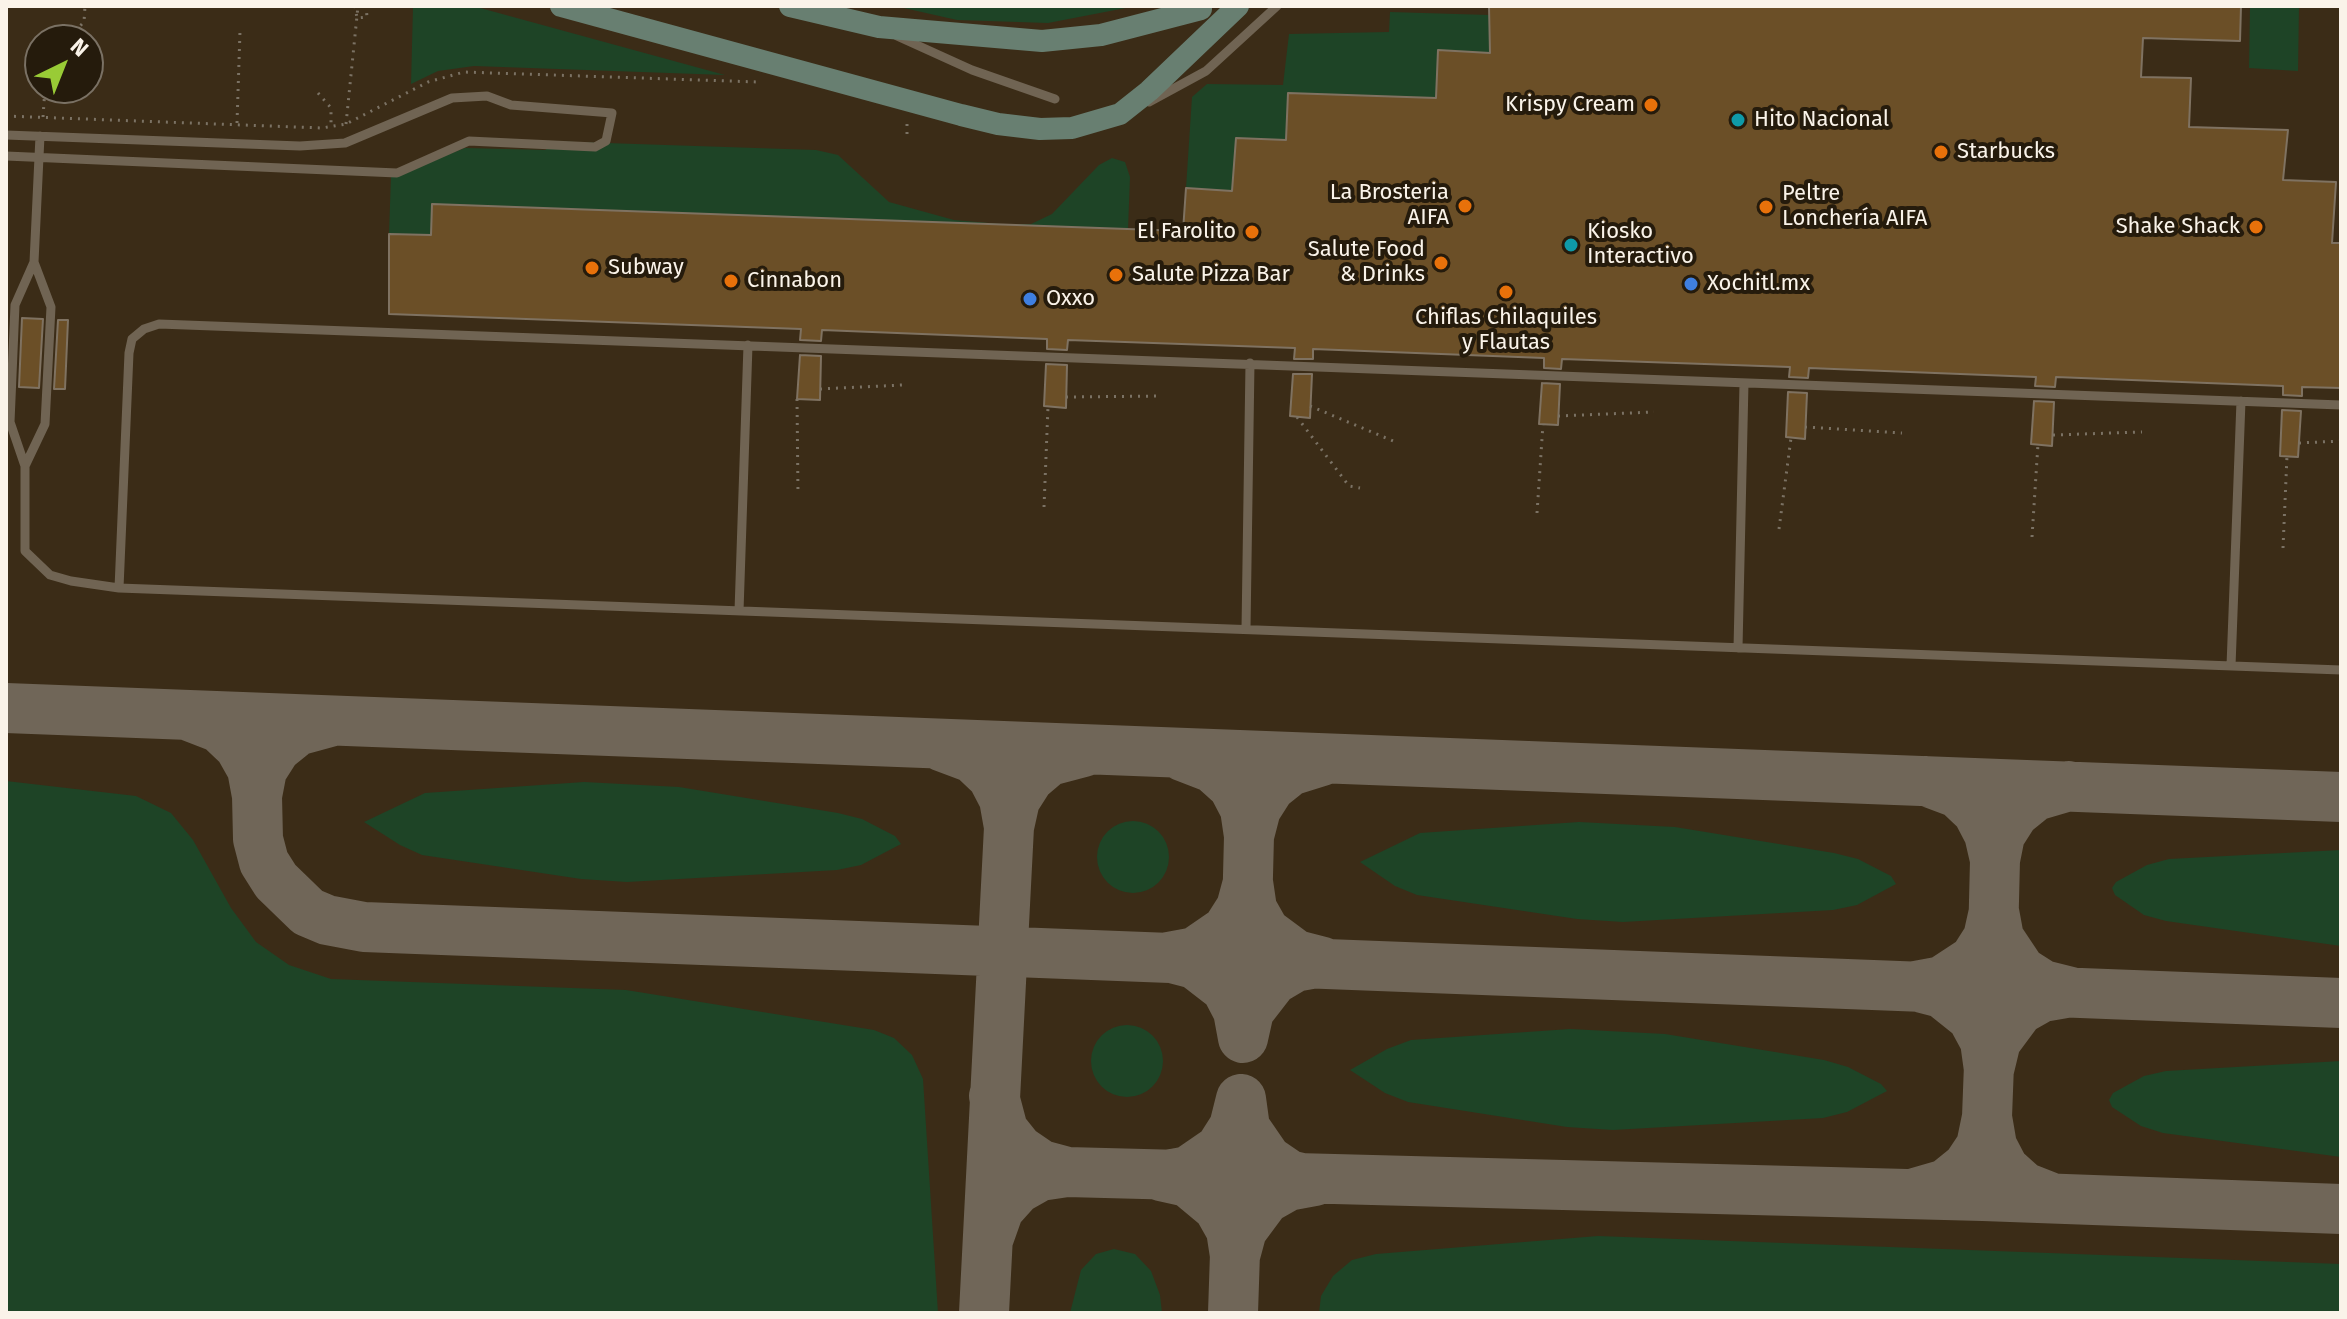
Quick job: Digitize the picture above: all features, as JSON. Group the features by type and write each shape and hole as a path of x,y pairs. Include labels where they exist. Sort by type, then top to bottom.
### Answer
{"main road":[{"path":"561,6 998,124 1072,128 1120,114 1149,91 1238,6"},
{"path":"790,6 879,27 1042,41 1101,35 1201,9"}],"lane":[{"path":"1120,114 1159,98 1206,71 1277,6"},
{"path":"879,27 972,70 1055,99"},
{"path":"6,135 300,146 345,143 452,98 487,96 511,105 612,113 606,141 595,147 469,141 397,173 6,156"},
{"path":"40,136 34,262 15,305 10,422 25,466 22,539 32,562 50,575 119,588 2341,670"},
{"path":"25,466 45,424 51,307 34,262"},
{"path":"119,588 129,353 132,339 144,329 159,324 2341,405"},
{"path":"739,611 748,345"},
{"path":"1246,629 1250,363"},
{"path":"1738,648 1744,383"},
{"path":"2231,666 2241,401"}],"path":[{"path":"346,124 358,6 365,6 367,17 357,18 355,6"},
{"path":"237,124 240,31"},
{"path":"318,93 331,108 331,127"},
{"path":"43,117 44,104"},
{"path":"820,389 902,385"},
{"path":"1066,397 1160,396"},
{"path":"797,399 798,494"},
{"path":"1310,406 1398,443"},
{"path":"1044,507 1048,407"},
{"path":"1558,416 1654,412"},
{"path":"1297,417 1349,486 1360,488"},
{"path":"1537,513 1543,424"},
{"path":"1805,427 1902,433"},
{"path":"2053,435 2142,432"},
{"path":"1779,529 1791,438"},
{"path":"2299,443 2341,441"},
{"path":"2032,537 2038,444"},
{"path":"2283,548 2287,456"}],"shaded area":[{"path":"6,6 2341,6 2341,1313 6,1313"}],"green space":[{"path":"396,6 473,6 725,75 474,66 438,71 411,84 413,7"},
{"path":"895,6 1136,6 1048,23 957,20"},
{"path":"2250,6 2299,6 2298,71 2249,68"},
{"path":"1390,12 1489,15 1490,53 1438,51 1436,98 1288,93 1286,140 1236,138 1232,191 1186,188 1192,97 1207,84 1283,85 1289,34 1389,32"},
{"path":"546,141 816,150 838,155 889,202 954,220 1001,224 1031,224 1052,214 1099,165 1112,158 1125,162 1130,177 1128,230 432,204 431,235 389,234 391,176 465,148 546,150"},
{"path":"6,781 136,796 171,813 193,840 231,908 256,942 289,965 331,979 626,990 874,1030 894,1038 912,1055 923,1079 938,1313 6,1313"},
{"path":"584,782 679,787 838,813 862,819 895,836 901,844 861,865 837,870 627,882 581,879 422,855 364,822 425,793"},
{"path":"1133,821 1153,827 1163,837 1169,857 1163,877 1153,887 1133,893 1113,887 1103,877 1097,857 1103,837 1113,827"},
{"path":"1579,822 1675,827 1834,853 1858,859 1891,876 1896,884 1857,905 1833,910 1623,922 1577,919 1417,895 1395,886 1360,862 1420,833"},
{"path":"2341,850 2341,946 2166,921 2144,915 2115,895 2112,888 2116,882 2147,865 2169,859"},
{"path":"1127,1025 1147,1031 1157,1041 1163,1061 1157,1081 1147,1091 1127,1097 1107,1091 1097,1081 1091,1061 1097,1041 1107,1031"},
{"path":"1570,1029 1665,1034 1824,1060 1848,1067 1881,1084 1887,1091 1847,1112 1823,1118 1613,1130 1567,1127 1408,1102 1385,1093 1350,1070 1387,1049 1411,1040"},
{"path":"2341,1061 2341,1157 2163,1133 2141,1126 2112,1107 2109,1100 2113,1093 2144,1076 2166,1071"},
{"path":"1598,1236 2341,1264 2341,1313 1319,1313 1321,1296 1333,1276 1352,1260 1376,1254"},
{"path":"1114,1249 1135,1254 1151,1271 1160,1295 1162,1313 1070,1313 1081,1270 1096,1254"}],"building":[{"path":"1489,6 2241,6 2240,41 2143,38 2141,77 2191,78 2189,127 2288,130 2283,180 2336,182 2332,243 2341,243 2341,388 2302,387 2302,396 2283,395 2283,386 2056,377 2055,387 2035,386 2036,377 1809,368 1808,378 1789,377 1790,367 1562,359 1561,369 1544,368 1544,358 1313,349 1313,359 1294,359 1295,348 1068,340 1067,350 1047,349 1047,339 822,330 821,341 800,340 801,329 389,314 389,234 431,235 432,204 1183,231 1186,188 1232,191 1236,138 1286,140 1288,93 1436,98 1438,50 1490,53"},
{"path":"22,318 43,319 39,388 19,387"},
{"path":"58,320 68,320 65,389 54,389"},
{"path":"800,355 821,356 820,400 797,399"},
{"path":"1046,364 1067,365 1066,408 1044,406"},
{"path":"1293,374 1312,374 1310,418 1290,416"},
{"path":"1542,383 1560,384 1558,425 1539,424"},
{"path":"1788,392 1807,393 1805,439 1786,437"},
{"path":"2034,401 2054,402 2052,446 2031,444"},
{"path":"2282,410 2301,411 2298,457 2280,456"}],"taxiway":[{"path":"6,708 2341,797"},
{"path":"189,716 220,728 239,746 252,769 257,796 262,770 276,748 297,731 330,722"},
{"path":"941,746 973,758 992,776 1004,799 1009,827 1015,800 1029,778 1049,761 1083,752"},
{"path":"1182,756 1213,768 1233,786 1245,809 1249,836 1256,809 1270,787 1290,771 1322,761"},
{"path":"1926,781 1958,793 1977,811 1989,834 1995,860 2000,835 2014,813 2035,796 2069,786"},
{"path":"257,796 258,839 264,862 276,881 308,912 327,920 364,927 2341,1003"},
{"path":"984,1313 1009,827"},
{"path":"1247,915 1249,836"},
{"path":"1993,942 1995,860"},
{"path":"1248,882 1252,909 1265,932 1296,955 1323,962 1295,967 1273,980 1249,1011 1243,1038 1238,1011 1226,988 1195,964 1168,957 1195,952 1227,930 1241,908 1248,882"},
{"path":"1994,911 1999,938 2021,971 2043,985 2071,992 2042,997 2019,1010 1996,1041 1989,1070 1985,1041 1972,1017 1942,993 1915,986 1942,981 1974,960 1988,938 1994,911"},
{"path":"1987,1117 1990,1038"},
{"path":"988,1240 999,1209 1017,1189 1040,1176 1067,1172 1041,1165 1019,1150 1003,1130 994,1096"},
{"path":"1241,1099 1245,1128 1267,1160 1289,1175 1315,1181 1288,1186 1265,1199 1242,1230 1235,1256 1231,1230 1218,1207 1188,1182 1161,1176 1188,1171 1220,1149 1234,1127 1241,1099"},
{"path":"1915,1193 1946,1184 1967,1167 1981,1146 1987,1117 1992,1146 2004,1169 2024,1187 2052,1198"},
{"path":"1067,1172 1983,1196 2341,1209"},
{"path":"1233,1313 1236,1223"}],"place":[{"name":"Krispy Cream","path":"1651,105"},
{"name":"Hito Nacional","path":"1738,120"},
{"name":"Starbucks","path":"1941,152"},
{"name":"La Brosteria AIFA","path":"1465,206"},
{"name":"Peltre Lonchería AIFA","path":"1766,207"},
{"name":"Shake Shack","path":"2256,227"},
{"name":"El Farolito","path":"1252,232"},
{"name":"Kiosko Interactivo","path":"1571,245"},
{"name":"Salute Food & Drinks","path":"1441,263"},
{"name":"Subway","path":"592,268"},
{"name":"Salute Pizza Bar","path":"1116,275"},
{"name":"Cinnabon","path":"731,281"},
{"name":"Xochitl.mx","path":"1691,284"},
{"name":"Chiflas Chilaquiles y Flautas","path":"1506,292"},
{"name":"Oxxo","path":"1030,299"}]}
